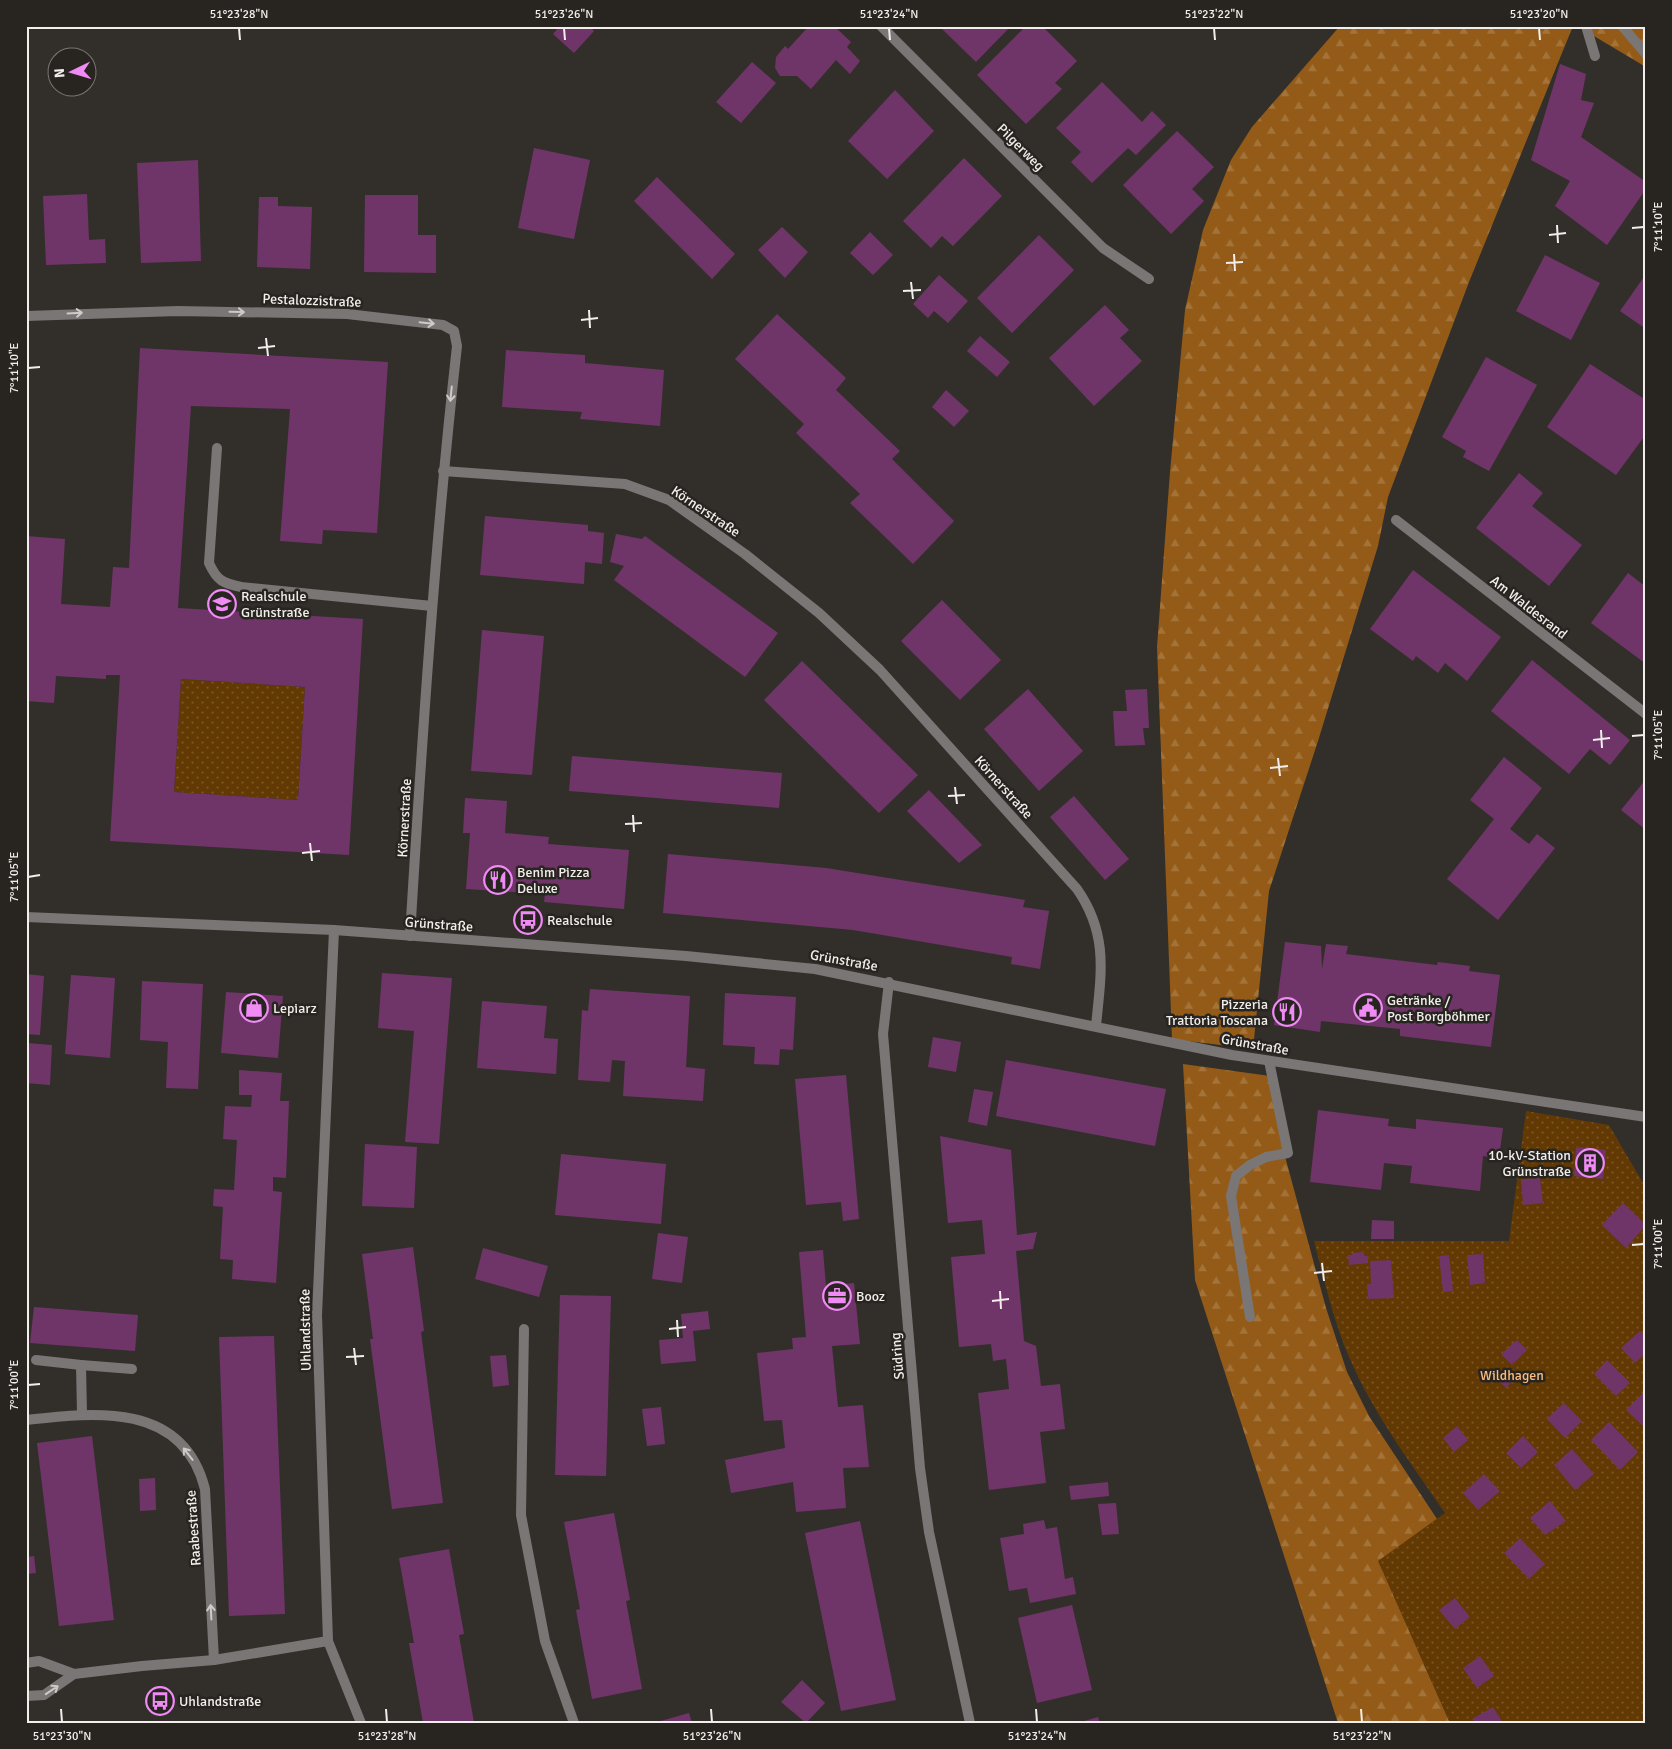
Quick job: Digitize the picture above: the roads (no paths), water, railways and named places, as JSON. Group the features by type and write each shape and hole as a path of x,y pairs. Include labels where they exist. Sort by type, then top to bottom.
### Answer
{"street":[{"name":"Pilgerweg","path":"880,26 1103,248 1149,280"},
{"path":"1586,26 1595,56"},
{"path":"1622,26 1646,54"},
{"name":"Pestalozzistraße","path":"26,316 100,312 187,311 347,314 443,325 454,331 457,346 443,471"},
{"path":"216,448 209,564 214,574 224,584 432,606"},
{"name":"Körnerstraße","path":"410,936 443,471 625,484 669,500 745,554 819,613 880,670 1070,882 1087,903 1099,940 1102,962 1096,1026"},
{"name":"Am Waldesrand","path":"1396,520 1646,714"},
{"name":"Grünstraße","path":"26,917 334,930 815,968 890,982 1190,1047 1269,1061 1646,1117"},
{"name":"Uhlandstraße","path":"334,930 317,1315 328,1641 361,1723"},
{"name":"Südring","path":"890,982 883,1034 920,1468 929,1532 970,1723"},
{"path":"1250,1318 1231,1196 1236,1176 1250,1165 1266,1157 1288,1153 1269,1061"},
{"path":"524,1329 521,1514 545,1641 574,1723"},
{"path":"36,1360 132,1369"},
{"path":"81,1365 82,1414"},
{"name":"Raabestraße","path":"26,1420 82,1414 106,1414 136,1418 163,1430 186,1450 201,1472 205,1490 214,1660"},
{"path":"26,1662 39,1661 74,1674 214,1660 328,1641"},
{"path":"26,1696 44,1695 74,1674"}],"place":[{"name":"Realschule Grünstraße","path":"222,604"},
{"name":"Benim Pizza Deluxe","path":"498,880"},
{"name":"Realschule","path":"528,920"},
{"name":"Lepiarz","path":"254,1008"},
{"name":"Getränke / Post Borgböhmer","path":"1368,1008"},
{"name":"Pizzeria Trattoria Toscana","path":"1287,1012"},
{"name":"10-kV-Station Grünstraße","path":"1590,1163"},
{"name":"Booz","path":"837,1296"},
{"name":"Uhlandstraße","path":"160,1701"}],"park label":[{"name":"Wildhagen","path":"1512,1375"}]}
